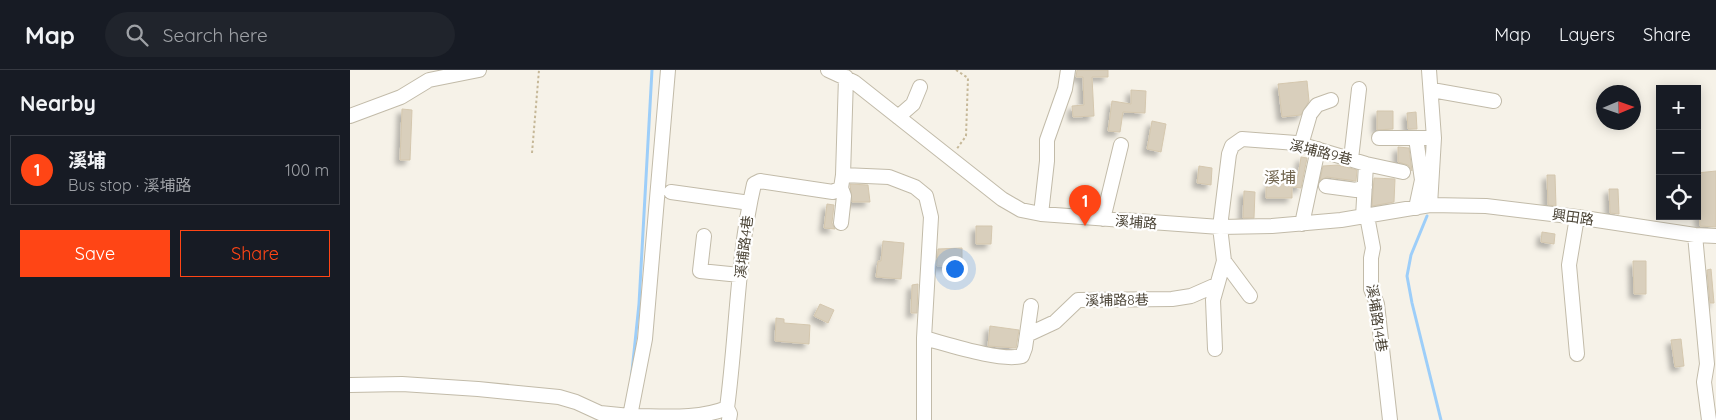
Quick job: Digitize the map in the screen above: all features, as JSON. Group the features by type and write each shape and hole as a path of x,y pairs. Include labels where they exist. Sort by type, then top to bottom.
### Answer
{"street":[{"path":"350,116 400,97 429,80 479,70"},
{"path":"629,418 645,339 668,70"},
{"name":"溪埔路","path":"828,70 853,76 950,158 1002,199 1021,210 1041,214 1220,227 1302,224 1365,217 1423,207"},
{"path":"1041,214 1047,161 1047,140 1065,89 1068,70"},
{"path":"1423,207 1425,138 1432,90 1430,70"},
{"path":"841,223 844,196 842,182 853,76"},
{"path":"898,116 913,104 920,87"},
{"path":"1351,159 1358,89"},
{"path":"1432,90 1494,101"},
{"path":"1301,145 1310,114 1317,104 1331,100"},
{"path":"1379,138 1425,138"},
{"name":"溪埔路9巷","path":"1224,261 1220,227 1229,154 1232,146 1242,139 1301,145 1366,164 1403,172"},
{"path":"1102,219 1121,145"},
{"path":"1302,224 1318,149"},
{"name":"溪埔路14巷","path":"1366,164 1365,217 1373,248 1371,258 1371,289 1377,304 1390,420"},
{"path":"842,182 888,177 914,187 926,196 931,217 924,338 924,420"},
{"name":"溪埔路4巷","path":"350,385 402,384 550,396 576,402 600,413 629,418 678,417 716,412 728,414 740,275 754,184 760,181 833,192 842,182"},
{"path":"1326,186 1356,190 1365,187"},
{"path":"671,192 750,203"},
{"name":"興田路","path":"1423,207 1486,206 1716,236"},
{"path":"1577,217 1569,265 1577,354"},
{"path":"1695,234 1707,364 1704,382 1709,420"},
{"path":"704,236 700,271 740,275"},
{"path":"1215,349 1213,300 1224,261"},
{"path":"1224,261 1250,296"},
{"name":"溪埔路8巷","path":"1027,335 1055,322 1078,300 1172,299 1192,296 1216,285"},
{"path":"924,338 986,354 1014,358 1022,356 1031,306"}],"path":[{"path":"532,153 538,70"},
{"path":"950,158 966,136 968,78 956,70"}],"building":[{"path":"1077,70 1108,70 1108,77 1092,77 1094,116 1073,117 1072,106 1084,105 1083,77 1076,77"},
{"path":"1307,81 1309,101 1301,115 1282,117 1278,84"},
{"path":"1131,90 1146,91 1145,113 1123,112 1120,132 1108,131 1112,101 1131,104"},
{"path":"402,109 412,110 410,160 400,160"},
{"path":"1377,111 1393,111 1393,129 1377,130"},
{"path":"1416,112 1417,129 1408,129 1407,113"},
{"path":"1152,121 1166,124 1161,152 1147,149"},
{"path":"1398,147 1409,148 1412,171 1408,165 1398,162"},
{"path":"1301,157 1307,158 1301,188 1292,187 1292,198 1266,198 1266,187 1270,187 1274,171 1298,177"},
{"path":"1338,165 1357,170 1356,181 1327,177 1320,180 1323,166"},
{"path":"1199,166 1212,168 1211,185 1197,183"},
{"path":"1716,171 1716,227 1700,226 1701,173"},
{"path":"1547,175 1555,175 1556,206 1548,205"},
{"path":"1374,178 1395,179 1394,202 1372,206"},
{"path":"850,184 868,185 870,202 852,202"},
{"path":"1609,189 1618,189 1619,214 1610,213"},
{"path":"1244,191 1255,192 1254,218 1243,218"},
{"path":"827,204 834,205 832,223 835,229 824,228"},
{"path":"976,226 992,226 991,244 976,244"},
{"path":"1542,232 1555,234 1554,244 1541,242"},
{"path":"883,241 904,243 901,279 876,277 878,261 881,261"},
{"path":"962,248 962,265 937,266 938,249"},
{"path":"1633,261 1646,261 1646,294 1634,294"},
{"path":"1711,269 1714,303 1710,303 1707,270"},
{"path":"918,284 917,313 911,313 912,285"},
{"path":"820,304 834,310 828,323 814,316"},
{"path":"776,318 784,319 784,323 810,325 809,344 775,341"},
{"path":"990,326 1019,330 1016,348 988,346"},
{"path":"1681,339 1684,366 1675,367 1671,340"}],"waterway":[{"path":"631,381 639,304 652,70"},
{"path":"1427,216 1411,255 1407,276 1441,420"}],"place":[{"name":"溪埔","path":"1085,226"}],"district":[{"name":"溪埔","path":"1280,177"}]}
